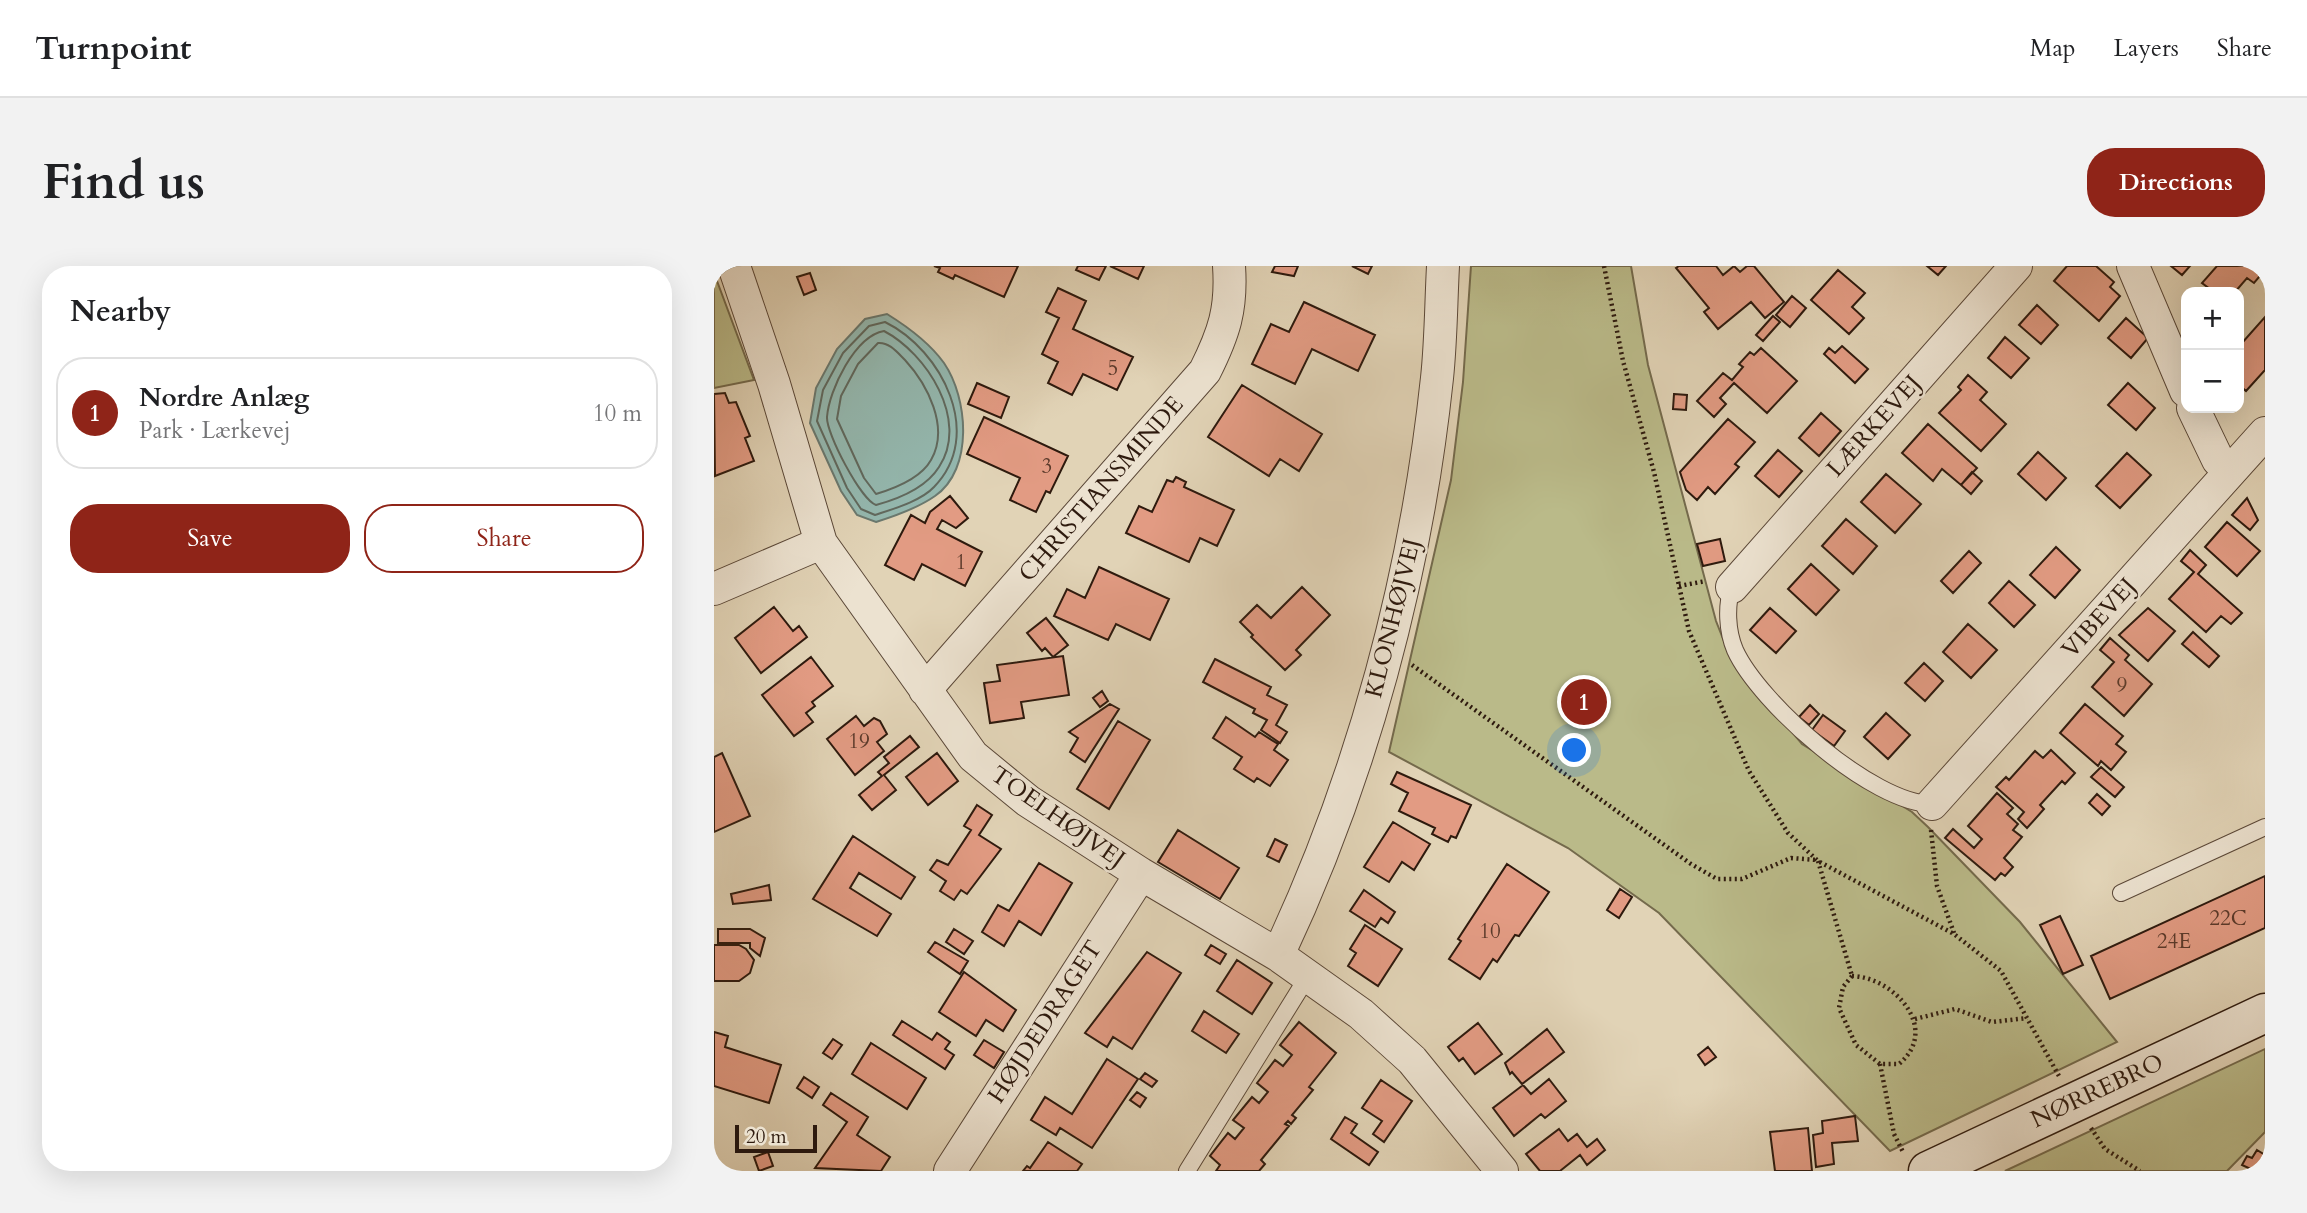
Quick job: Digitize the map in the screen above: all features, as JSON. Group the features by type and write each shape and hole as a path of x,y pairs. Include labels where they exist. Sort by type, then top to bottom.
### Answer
{"street":[{"name":"TOELHØJVEJ","path":"734,266 774,384 821,544 973,756 1028,801 1141,874 1278,955 1361,1014 1412,1060 1502,1171"},
{"name":"CHRISTIANSMINDE","path":"925,690 1205,371 1225,331 1231,291 1229,266"},
{"name":"KLONHØJVEJ","path":"1278,955 1320,861 1363,739 1419,515 1437,376 1443,266"},
{"name":"LÆRKEVEJ","path":"1731,587 2016,266"},
{"path":"2133,266 2181,379"},
{"path":"2195,413 2218,460 2230,472"},
{"name":"VIBEVEJ","path":"1932,804 2265,433"},
{"path":"714,589 821,544"},
{"name":"HØJDEDRAGET","path":"950,1171 1141,874"},
{"name":"NØRREBRO","path":"1928,1171 2073,1102 2260,1021"}],"lane":[{"path":"1731,587 1727,604 1735,649 1769,700 1810,741 1853,770 1914,804 1932,804"},
{"path":"2120,893 2265,827"},
{"path":"1187,1171 1308,976"}],"path":[{"path":"1604,266 1623,361 1654,472 1689,631 1749,771 1788,833 1818,861 1954,934 2001,971 2073,1102 2105,1149 2140,1171"},
{"path":"1387,648 1680,857 1717,879 1742,879 1791,858 1818,861"},
{"path":"1932,804 1933,859 1937,886 1954,934"},
{"path":"1818,861 1852,976"},
{"path":"1852,976 1869,976 1895,994 1915,1019 1917,1039 1911,1054 1899,1064 1880,1064 1856,1045 1839,1008 1843,987 1852,976"},
{"path":"1915,1019 1955,1009 1992,1022 2027,1018"},
{"path":"1880,1064 1898,1142"}],"green space":[{"path":"1471,266 1631,266 1648,365 1716,621 1731,659 1802,744 1912,812 1928,827 2020,922 2117,1042 1890,1151 1659,913 1568,848 1389,752 1451,480 1463,382"},
{"path":"714,273 754,380 714,388"},
{"path":"2265,1049 2265,1132 2227,1171 2005,1171"}],"water":[{"path":"887,314 918,335 944,363 958,395 963,433 956,469 948,484 921,504 876,522 857,515 841,491 810,423 816,388 837,349 865,319"}],"building":[{"path":"934,266 1018,266 1004,297 955,275 953,279 938,272 940,268"},
{"path":"1078,266 1106,266 1099,280 1076,270"},
{"path":"1110,266 1144,266 1138,279"},
{"path":"1275,266 1298,266 1294,276 1272,272"},
{"path":"1352,266 1372,266 1368,274"},
{"path":"1716,266 1723,275 1734,266 1740,272 1747,266 1754,266 1784,302 1765,318 1751,302 1718,329 1704,312 1709,308 1676,268"},
{"path":"1927,266 1946,266 1938,275"},
{"path":"2067,266 2096,266 2114,282 2110,287 2120,296 2099,321 2054,281"},
{"path":"2171,266 2190,266 2182,275"},
{"path":"2217,266 2265,266 2265,270 2254,283 2247,278 2239,287 2207,287 2202,283"},
{"path":"1838,270 1865,293 1852,307 1864,318 1849,334 1811,300"},
{"path":"810,273 816,290 804,295 797,277"},
{"path":"1058,288 1086,301 1073,329 1133,357 1117,390 1083,374 1072,395 1048,383 1058,362 1042,354 1059,318 1046,312"},
{"path":"1792,296 1806,308 1790,327 1776,315"},
{"path":"1304,302 1375,335 1358,371 1312,349 1295,384 1252,364 1271,324 1289,332"},
{"path":"2037,305 2058,325 2041,344 2019,325"},
{"path":"1773,316 1780,322 1763,341 1756,335"},
{"path":"2265,317 2265,370 2246,391 2244,389 2244,341"},
{"path":"2126,318 2148,338 2131,358 2108,338"},
{"path":"2005,337 2029,358 2011,378 1988,358"},
{"path":"1842,346 1868,369 1855,383 1824,354 1829,348 1835,353"},
{"path":"1761,348 1797,381 1767,413 1734,383 1720,398 1726,404 1714,417 1697,401 1723,373 1732,380 1743,367 1739,364 1750,352 1754,355"},
{"path":"1968,375 1987,392 1980,400 2006,424 1981,451 1939,413 1961,390 1958,387"},
{"path":"977,383 1009,397 1001,418 968,404"},
{"path":"2128,383 2155,408 2136,430 2108,405"},
{"path":"1242,385 1322,434 1299,471 1280,459 1269,476 1208,437"},
{"path":"725,393 729,403 736,402 750,436 745,438 754,461 715,476 714,394"},
{"path":"1674,394 1687,395 1686,410 1673,409"},
{"path":"1821,413 1841,431 1819,456 1799,438"},
{"path":"984,417 1068,456 1050,493 1046,491 1036,512 1010,500 1020,478 967,454"},
{"path":"1728,419 1755,442 1735,464 1739,467 1715,494 1708,487 1697,500 1686,490 1680,472"},
{"path":"1928,424 1977,468 1961,485 1942,469 1933,481 1902,453"},
{"path":"1778,450 1802,471 1779,497 1755,476"},
{"path":"2038,452 2066,478 2046,500 2018,474"},
{"path":"2127,453 2151,475 2120,508 2096,486"},
{"path":"1972,472 1982,481 1971,494 1961,485"},
{"path":"1886,474 1921,504 1895,533 1861,502"},
{"path":"1176,477 1186,482 1184,487 1234,510 1217,546 1200,538 1189,562 1126,533 1139,506 1152,512 1167,480 1173,482"},
{"path":"950,496 968,518 956,528 942,520 937,529 982,552 965,586 922,564 914,580 885,565 911,515 925,523 930,512"},
{"path":"2247,498 2258,520 2250,530 2232,515"},
{"path":"1846,519 1877,546 1853,574 1822,546"},
{"path":"2227,522 2260,551 2237,576 2205,547"},
{"path":"1720,539 1725,561 1703,566 1697,544"},
{"path":"2056,547 2080,570 2055,598 2030,575"},
{"path":"2190,550 2206,565 2198,574 2242,613 2231,624 2221,616 2206,632 2169,599 2194,572 2181,561"},
{"path":"1969,551 1981,563 1953,593 1941,581"},
{"path":"1811,564 1839,590 1816,615 1788,589"},
{"path":"1099,567 1169,599 1150,640 1116,624 1108,640 1054,616 1067,589 1085,598"},
{"path":"2009,581 2035,605 2014,627 1989,603"},
{"path":"1302,587 1330,615 1296,650 1301,655 1285,670 1251,637 1253,635 1240,622 1257,605 1271,618"},
{"path":"774,607 793,631 799,626 807,637 761,673 735,638"},
{"path":"1770,608 1796,631 1776,653 1750,630"},
{"path":"2148,608 2175,631 2148,661 2119,635"},
{"path":"1046,618 1068,645 1053,657 1045,648 1042,651 1027,633"},
{"path":"1968,624 1997,650 1971,678 1943,652"},
{"path":"2193,632 2219,656 2209,667 2182,644"},
{"path":"2110,638 2129,655 2125,660 2152,684 2124,716 2092,687 2114,662 2100,650"},
{"path":"1063,656 1069,695 1021,702 1024,718 990,723 984,683 1000,681 997,665"},
{"path":"811,657 833,686 812,702 815,706 806,713 813,722 794,736 762,695"},
{"path":"1215,659 1271,687 1267,695 1287,705 1276,725 1287,732 1280,743 1261,730 1267,720 1253,713 1255,709 1203,682"},
{"path":"1924,663 1943,681 1925,701 1905,683"},
{"path":"1102,691 1108,701 1100,707 1093,698"},
{"path":"1110,704 1119,709 1085,762 1070,752 1078,738 1069,732"},
{"path":"2085,704 2123,736 2116,744 2126,752 2111,770 2101,761 2098,766 2060,733"},
{"path":"1810,705 1819,714 1809,725 1799,717"},
{"path":"1886,713 1910,735 1888,759 1864,737"},
{"path":"1823,715 1845,731 1834,746 1812,730"},
{"path":"856,716 864,726 874,718 880,721 887,734 877,742 884,751 855,775 827,739"},
{"path":"1226,717 1255,737 1259,732 1278,744 1274,750 1288,760 1270,786 1257,778 1254,782 1234,769 1242,757 1213,738"},
{"path":"1118,721 1150,740 1109,809 1077,789"},
{"path":"910,736 919,747 884,775 896,790 872,810 859,795 882,776 878,772 889,763 884,757"},
{"path":"2051,750 2075,773 2065,784 2062,781 2040,805 2044,809 2027,828 2018,819 2024,812 1996,787 2006,777 2009,780 2035,751 2043,758"},
{"path":"722,753 750,816 714,832 714,757"},
{"path":"937,753 958,781 928,805 906,777"},
{"path":"2101,767 2124,787 2115,797 2091,777"},
{"path":"1397,772 1471,805 1456,838 1451,836 1448,842 1432,834 1435,828 1399,811 1408,793 1391,784"},
{"path":"1997,793 2013,808 2007,814 2018,824 2013,830 2022,837 2004,858 2013,867 2005,876 2001,873 1995,880 1945,838 1953,829 1974,848 1982,839 1968,826"},
{"path":"2097,794 2110,806 2102,815 2089,803"},
{"path":"977,805 992,815 979,835 1001,849 967,894 961,890 954,900 940,891 946,881 930,870 937,860 948,865 971,830 964,826"},
{"path":"1393,822 1430,844 1414,870 1402,862 1389,882 1364,867"},
{"path":"1178,830 1239,868 1220,899 1158,862"},
{"path":"853,836 915,877 901,899 859,873 850,888 891,914 877,936 813,899"},
{"path":"1275,839 1287,845 1279,862 1267,856"},
{"path":"1039,863 1072,883 1041,935 1019,921 1004,946 982,932 998,905 1009,911"},
{"path":"1507,864 1549,892 1519,936 1515,935 1497,962 1493,959 1480,979 1449,959 1461,941 1458,939"},
{"path":"2265,876 2265,928 2110,999 2091,956"},
{"path":"769,885 771,900 733,904 731,894"},
{"path":"1620,889 1632,897 1619,918 1607,910"},
{"path":"1364,890 1395,912 1388,923 1381,918 1375,927 1350,911"},
{"path":"2060,916 2083,965 2063,974 2040,925"},
{"path":"1365,925 1402,949 1378,986 1348,966 1356,953 1350,949"},
{"path":"718,929 750,929 765,938 760,956 750,948 750,943 718,943"},
{"path":"954,929 973,941 964,954 946,942"},
{"path":"935,942 968,961 960,974 928,952"},
{"path":"714,945 739,945 746,949 754,960 750,973 739,981 714,981"},
{"path":"1211,945 1226,954 1220,964 1205,955"},
{"path":"1147,952 1181,973 1132,1049 1113,1037 1107,1047 1085,1033"},
{"path":"1237,960 1272,983 1252,1014 1217,991"},
{"path":"964,972 1016,1010 1003,1031 986,1020 976,1036 939,1012"},
{"path":"1204,1011 1239,1034 1226,1053 1192,1031"},
{"path":"902,1021 932,1040 937,1033 950,1042 945,1049 954,1055 945,1069 893,1035"},
{"path":"1299,1022 1336,1053 1309,1087 1313,1090 1292,1115 1296,1118 1291,1124 1288,1121 1285,1124 1289,1126 1261,1160 1265,1164 1259,1171 1216,1171 1220,1165 1210,1156 1228,1133 1235,1139 1244,1128 1233,1120 1252,1097 1259,1103 1268,1092 1257,1083 1275,1060 1283,1066 1292,1055 1280,1045"},
{"path":"1478,1023 1502,1054 1475,1074 1463,1058 1459,1061 1448,1047"},
{"path":"1547,1029 1564,1052 1522,1084 1512,1072 1510,1074 1505,1063"},
{"path":"714,1032 728,1036 725,1047 781,1065 769,1103 714,1086"},
{"path":"833,1039 842,1045 832,1059 823,1053"},
{"path":"984,1040 1004,1052 994,1068 974,1055"},
{"path":"871,1043 926,1078 907,1109 852,1074"},
{"path":"1708,1047 1716,1057 1705,1065 1698,1055"},
{"path":"1107,1059 1138,1079 1092,1148 1060,1128 1056,1135 1031,1120 1045,1097 1072,1114"},
{"path":"1145,1073 1157,1081 1152,1087 1140,1079"},
{"path":"804,1077 819,1087 812,1098 797,1088"},
{"path":"1549,1079 1566,1101 1545,1118 1541,1114 1514,1136 1493,1108 1523,1085 1531,1094"},
{"path":"1381,1080 1412,1101 1384,1142 1373,1134 1382,1121 1362,1108"},
{"path":"1137,1092 1146,1098 1140,1107 1130,1100"},
{"path":"831,1093 868,1117 857,1135 890,1157 881,1171 815,1168 847,1122 823,1105"},
{"path":"1855,1116 1858,1141 1832,1143 1834,1164 1816,1167 1813,1135 1823,1133 1822,1121"},
{"path":"1345,1117 1357,1124 1351,1133 1378,1152 1369,1165 1331,1139"},
{"path":"1808,1128 1812,1171 1775,1171 1770,1132"},
{"path":"1559,1129 1568,1141 1577,1134 1587,1147 1597,1139 1605,1150 1587,1165 1580,1155 1560,1171 1540,1171 1526,1154"},
{"path":"1048,1142 1082,1164 1077,1171 1023,1171 1027,1166 1030,1168"},
{"path":"2257,1150 2265,1155 2265,1166 2260,1163 2255,1171 2242,1165 2247,1156 2252,1158"},
{"path":"768,1152 773,1166 759,1171 754,1157"}],"place":[{"name":"Nordre Anlæg","path":"1584,702"}]}
